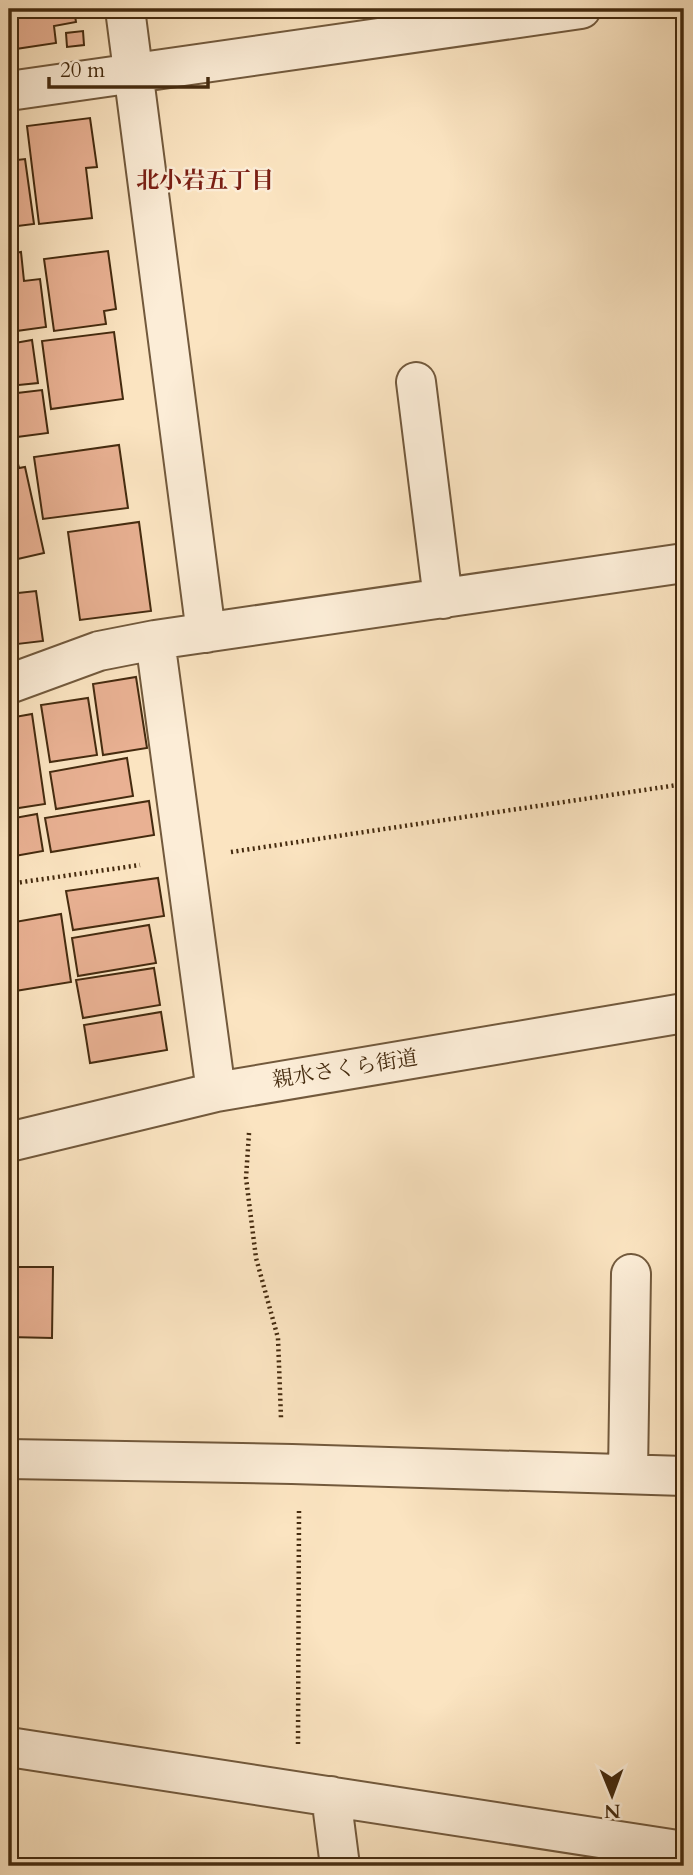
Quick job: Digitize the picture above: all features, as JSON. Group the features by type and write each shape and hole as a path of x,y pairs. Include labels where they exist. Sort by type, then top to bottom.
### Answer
{"street":[{"path":"125,9 206,633"},
{"path":"9,92 581,9"},
{"path":"416,382 443,599"},
{"path":"9,684 99,651 155,640 684,563"},
{"path":"155,640 216,1091"},
{"name":"親水さくら街道","path":"9,1142 216,1091 684,1013"},
{"path":"628,1473 631,1274"},
{"path":"9,1459 684,1476"},
{"path":"9,1748 684,1851"},
{"path":"331,1796 340,1866"}],"path":[{"path":"9,884 684,784"}],"building":[{"path":"9,9 74,9 76,22 54,26 56,43 9,50"},
{"path":"83,31 84,45 67,47 66,33"},
{"path":"90,118 97,167 86,168 92,218 39,224 27,126"},
{"path":"25,159 34,224 9,227 9,161"},
{"path":"108,251 116,309 104,311 106,324 54,331 44,259"},
{"path":"21,252 24,281 40,279 46,327 9,332 9,254"},
{"path":"114,332 123,399 51,409 42,341"},
{"path":"32,340 38,383 9,386 9,344"},
{"path":"42,390 48,433 9,438 9,394"},
{"path":"119,445 128,508 43,519 34,457"},
{"path":"14,448 19,468 25,467 44,553 9,561 9,449"},
{"path":"139,522 151,611 80,620 68,532"},
{"path":"36,591 43,641 9,645 9,594"},
{"path":"136,677 147,748 103,755 93,684"},
{"path":"88,698 97,755 50,762 41,705"},
{"path":"32,714 45,804 12,809 9,783 9,718"},
{"path":"127,758 133,796 56,809 50,772"},
{"path":"149,801 154,835 51,852 45,818"},
{"path":"37,814 43,851 9,857 9,819"},
{"path":"158,878 164,916 73,930 66,891"},
{"path":"61,914 71,982 9,992 9,923"},
{"path":"149,925 156,963 78,976 72,938"},
{"path":"154,968 160,1005 83,1018 76,980"},
{"path":"161,1012 167,1050 90,1063 84,1025"},
{"path":"9,1229 14,1229 14,1267 53,1267 52,1338 9,1337"}],"district":[{"name":"北小岩五丁目","path":"205,180"}]}
